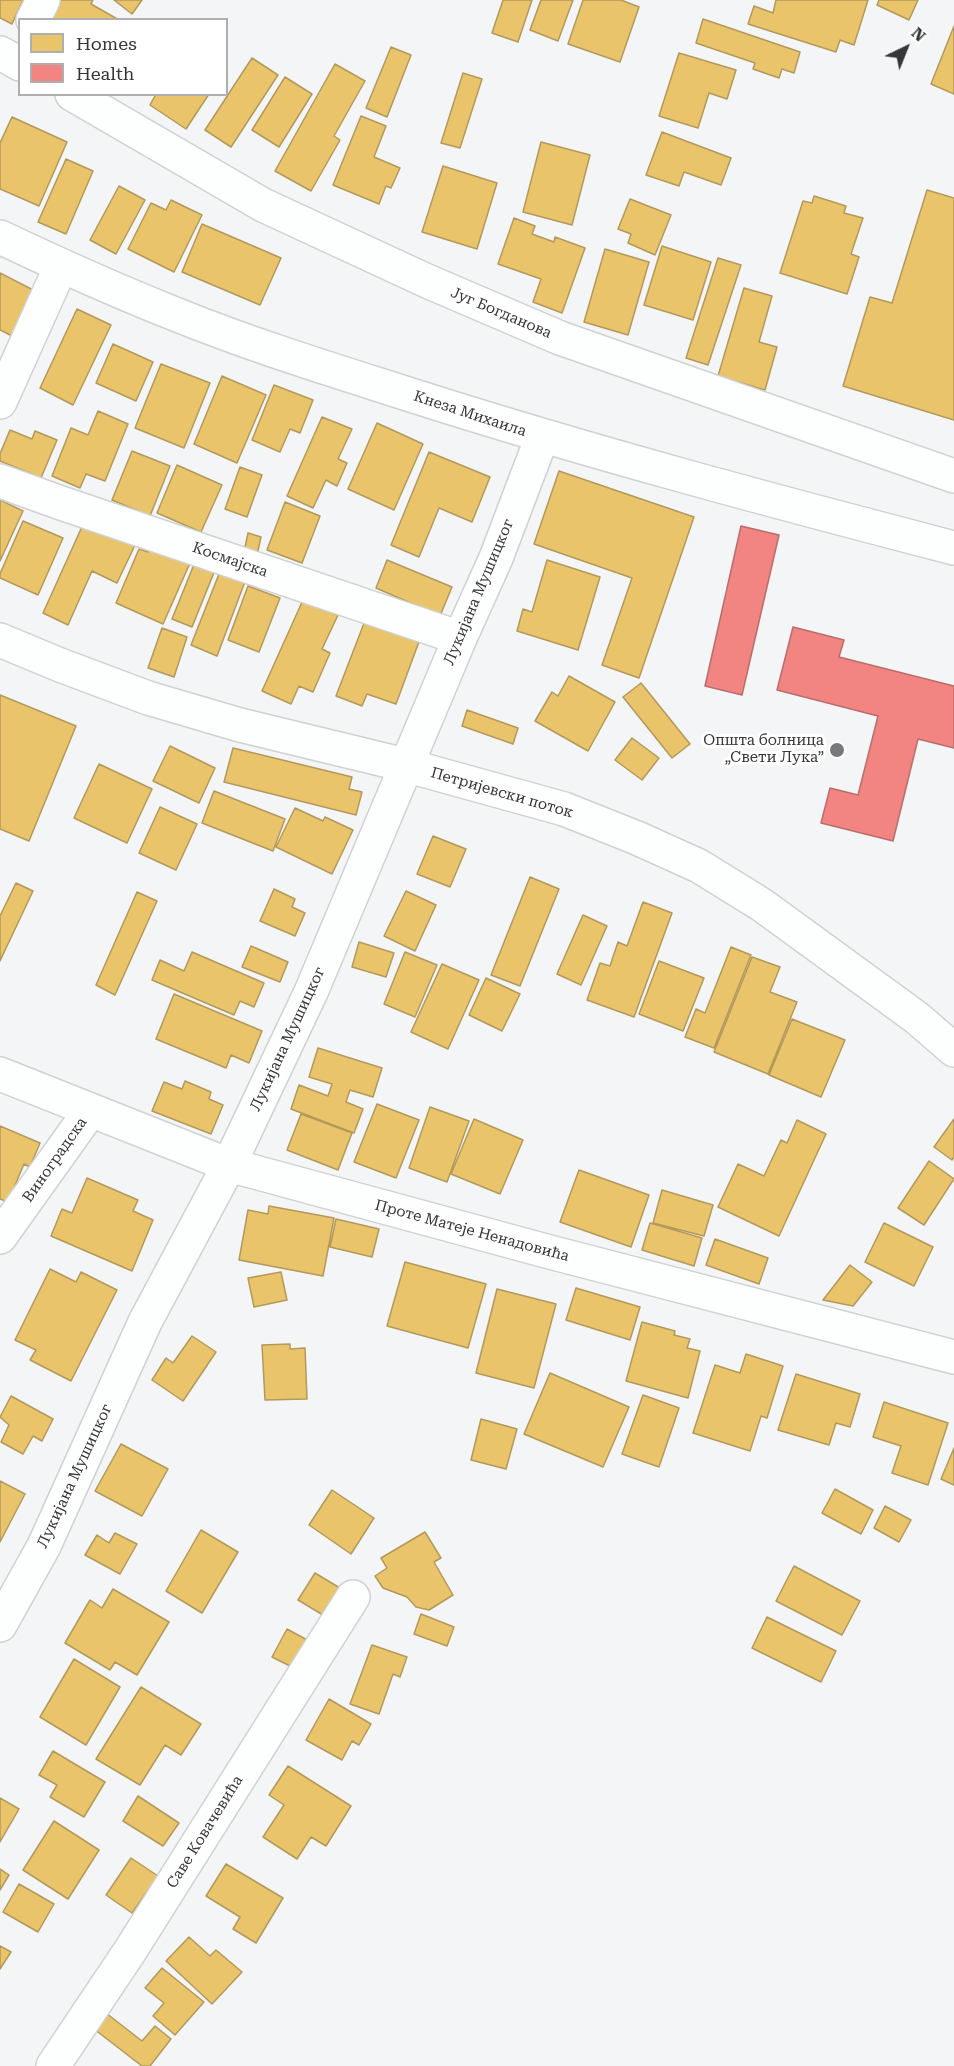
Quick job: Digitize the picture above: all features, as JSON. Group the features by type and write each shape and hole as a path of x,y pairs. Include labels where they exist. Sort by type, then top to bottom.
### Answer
{"street":[{"path":"34,18 43,0"},
{"name":"Југ Богданова","path":"75,96 263,205 437,286 560,338 954,476"},
{"name":"Кнеза Михаила","path":"0,237 61,266 181,317 322,367 542,437 954,548"},
{"path":"0,402 61,266"},
{"name":"Лукијана Мушицког","path":"0,1625 44,1546 145,1322 229,1165 310,992 405,765 496,558 542,437"},
{"name":"Космајска","path":"0,481 460,638"},
{"name":"Петријевски поток","path":"0,640 148,698 240,725 405,765 564,809 637,838 699,866 762,905 917,1018 954,1050"},
{"name":"Проте Матеје Ненадовића","path":"0,1074 90,1112 229,1165 557,1254 954,1357"},
{"name":"Виноградска","path":"0,1237 90,1112"},
{"name":"Саве Ковачевића","path":"53,2066 137,1941 353,1597"}],"building: Homes":[{"path":"0,0 23,0 12,24 0,18"},
{"path":"59,0 93,0 91,4 116,18 49,18"},
{"path":"114,0 142,0 132,14"},
{"path":"503,0 532,0 518,42 492,33"},
{"path":"541,0 573,0 558,41 530,30"},
{"path":"583,0 621,0 639,7 620,62 568,44"},
{"path":"776,0 868,0 854,45 840,40 836,52 748,24 754,6 773,13"},
{"path":"879,0 918,0 909,20 877,5"},
{"path":"703,19 800,52 794,73 782,69 779,78 753,69 755,63 696,43"},
{"path":"954,26 954,94 931,84"},
{"path":"391,47 411,55 387,117 366,108"},
{"path":"679,53 736,70 727,99 709,93 698,128 659,116"},
{"path":"252,58 278,75 231,147 205,130"},
{"path":"335,64 365,81 334,136 340,140 311,191 275,171"},
{"path":"463,73 482,79 460,148 441,143"},
{"path":"285,77 312,94 279,147 252,130"},
{"path":"155,96 208,96 186,129 150,105"},
{"path":"361,116 386,126 374,157 400,168 391,188 386,186 379,204 333,185"},
{"path":"12,117 67,142 39,206 0,189 0,143"},
{"path":"662,132 731,158 721,185 684,172 679,186 646,175"},
{"path":"541,142 590,155 572,225 523,212"},
{"path":"66,159 93,171 66,234 38,222"},
{"path":"443,166 497,183 477,249 422,232"},
{"path":"119,186 145,200 116,254 90,240"},
{"path":"927,190 954,198 954,420 843,386 870,297 892,303"},
{"path":"814,196 846,206 844,213 863,218 851,254 859,257 847,294 780,273 803,201 812,203"},
{"path":"630,199 671,215 655,255 628,243 631,234 618,229"},
{"path":"171,200 202,215 174,272 128,249 151,203 166,210"},
{"path":"514,218 535,226 532,234 554,242 555,237 585,248 562,313 533,302 541,279 498,264"},
{"path":"202,224 281,258 260,305 182,272"},
{"path":"662,246 711,262 693,320 644,305"},
{"path":"605,249 649,262 628,335 584,322"},
{"path":"718,258 741,265 708,365 686,358"},
{"path":"0,273 39,293 16,338 0,330"},
{"path":"744,288 772,296 759,342 777,347 765,390 718,376"},
{"path":"77,309 111,325 73,405 40,388"},
{"path":"113,344 153,362 136,401 96,383"},
{"path":"161,364 210,383 184,448 135,428"},
{"path":"222,376 266,395 237,463 194,444"},
{"path":"274,385 313,400 300,433 290,429 280,452 252,440"},
{"path":"98,411 128,424 105,481 86,474 80,488 52,476 71,428 88,435"},
{"path":"322,417 352,429 338,459 347,463 337,486 326,480 313,508 287,496"},
{"path":"377,423 423,444 394,510 348,489"},
{"path":"10,430 32,439 35,431 57,440 41,478 0,461 0,454"},
{"path":"132,451 170,466 150,516 112,500"},
{"path":"429,452 490,477 472,522 439,508 419,557 391,545"},
{"path":"177,465 222,485 201,532 157,513"},
{"path":"240,467 262,475 247,517 225,509"},
{"path":"559,471 694,517 639,678 602,665 632,578 534,544"},
{"path":"0,500 23,511 0,561"},
{"path":"285,502 320,516 302,563 267,550"},
{"path":"85,520 136,543 117,583 92,571 68,625 43,613"},
{"path":"23,521 63,538 38,595 0,578"},
{"path":"248,533 261,537 257,555 244,552"},
{"path":"151,546 190,563 163,624 116,603 139,549 148,552"},
{"path":"387,560 452,587 440,616 376,588"},
{"path":"547,560 600,577 578,650 517,631 523,609 532,612"},
{"path":"195,562 215,570 192,627 172,619"},
{"path":"221,569 246,579 217,656 191,645"},
{"path":"248,586 280,598 259,652 228,640"},
{"path":"303,600 338,615 322,649 330,653 313,692 299,686 291,704 262,691"},
{"path":"366,618 420,639 396,704 367,694 362,706 336,696"},
{"path":"162,628 187,637 174,677 148,668"},
{"path":"569,676 615,702 588,751 535,721 552,692 558,696"},
{"path":"641,683 690,744 672,758 623,697"},
{"path":"0,695 76,726 29,841 0,829"},
{"path":"467,710 518,728 513,744 462,726"},
{"path":"632,738 659,758 642,780 615,760"},
{"path":"170,746 215,768 199,803 153,781"},
{"path":"233,748 352,777 349,789 362,792 356,815 224,782"},
{"path":"99,764 152,789 127,843 74,818"},
{"path":"214,791 285,819 273,851 202,823"},
{"path":"160,807 197,824 176,870 139,853"},
{"path":"295,808 323,821 325,817 353,830 332,874 276,847"},
{"path":"433,836 466,849 450,887 417,874"},
{"path":"530,877 559,889 520,986 491,975"},
{"path":"16,883 33,891 0,961 0,916"},
{"path":"274,889 295,899 292,907 305,913 295,936 260,921"},
{"path":"406,891 436,905 415,951 384,936"},
{"path":"137,892 157,901 115,995 96,985"},
{"path":"643,902 672,913 634,1017 587,1000 600,963 610,966 618,942 627,946"},
{"path":"583,915 607,926 581,985 557,974"},
{"path":"359,942 394,953 386,977 352,967"},
{"path":"251,946 288,962 280,982 242,967"},
{"path":"731,947 751,955 714,1048 685,1037 696,1009 705,1013"},
{"path":"192,952 264,983 254,1007 240,1001 234,1015 152,980 160,960 184,971"},
{"path":"405,952 437,965 415,1017 384,1004"},
{"path":"752,957 780,967 770,992 797,1002 768,1074 714,1052"},
{"path":"659,961 704,978 683,1031 639,1014"},
{"path":"442,964 479,980 448,1049 411,1032"},
{"path":"486,978 520,994 502,1031 469,1015"},
{"path":"174,994 262,1031 249,1063 231,1055 226,1068 156,1039"},
{"path":"792,1019 845,1040 821,1097 769,1075"},
{"path":"318,1048 382,1068 373,1097 350,1090 346,1102 363,1109 354,1133 291,1109 299,1085 328,1096 332,1084 309,1077"},
{"path":"185,1081 211,1092 209,1099 223,1105 211,1134 152,1111 164,1082 182,1089"},
{"path":"377,1104 419,1120 396,1178 354,1162"},
{"path":"430,1107 469,1121 447,1182 409,1168"},
{"path":"301,1114 352,1133 338,1170 287,1150"},
{"path":"474,1119 523,1140 500,1194 451,1174"},
{"path":"954,1119 954,1157 952,1160 934,1147"},
{"path":"797,1120 826,1134 779,1236 718,1207 738,1164 764,1176 781,1140 787,1143"},
{"path":"0,1126 40,1143 30,1167 24,1164 8,1202 0,1199"},
{"path":"929,1161 954,1179 924,1225 898,1208"},
{"path":"579,1170 649,1195 631,1247 560,1222"},
{"path":"87,1178 138,1200 133,1211 153,1220 132,1271 51,1236 62,1209 72,1213"},
{"path":"662,1190 713,1205 704,1236 653,1223"},
{"path":"269,1206 334,1218 323,1276 239,1260 248,1210 268,1214"},
{"path":"336,1219 379,1229 372,1257 330,1247"},
{"path":"650,1223 702,1238 694,1266 642,1250"},
{"path":"884,1223 933,1247 914,1286 865,1262"},
{"path":"715,1239 768,1258 759,1284 706,1265"},
{"path":"405,1262 486,1284 468,1348 387,1326"},
{"path":"850,1265 872,1282 853,1306 823,1300"},
{"path":"50,1269 76,1282 81,1272 117,1290 71,1381 30,1360 36,1350 15,1340"},
{"path":"281,1272 287,1300 254,1307 248,1278"},
{"path":"576,1288 640,1307 630,1340 566,1320"},
{"path":"497,1289 556,1304 534,1388 476,1373"},
{"path":"642,1322 675,1331 674,1335 690,1339 687,1348 700,1351 688,1398 626,1381"},
{"path":"192,1336 216,1352 183,1401 152,1380 166,1358 173,1363"},
{"path":"290,1344 290,1349 305,1348 307,1399 265,1400 262,1345"},
{"path":"746,1354 783,1366 767,1418 761,1416 750,1451 693,1433 715,1365 740,1373"},
{"path":"550,1373 629,1407 603,1467 524,1434"},
{"path":"796,1374 860,1394 850,1427 836,1423 829,1445 778,1430"},
{"path":"643,1395 679,1408 659,1467 622,1454"},
{"path":"11,1396 53,1419 42,1441 33,1436 23,1454 1,1442 9,1425 0,1417"},
{"path":"884,1402 948,1423 928,1485 892,1473 901,1446 873,1437"},
{"path":"481,1419 517,1429 506,1469 471,1460"},
{"path":"121,1444 168,1469 142,1516 95,1491"},
{"path":"954,1448 954,1485 941,1479"},
{"path":"0,1481 25,1494 0,1542"},
{"path":"835,1489 873,1510 861,1534 822,1513"},
{"path":"332,1490 374,1518 351,1554 309,1525"},
{"path":"885,1506 911,1520 899,1542 874,1528"},
{"path":"201,1530 238,1552 202,1613 166,1591"},
{"path":"425,1532 441,1558 434,1562 453,1595 429,1610 416,1607 407,1597 383,1588 375,1576 387,1568 381,1558"},
{"path":"115,1533 137,1544 120,1574 85,1555 97,1535 109,1543"},
{"path":"794,1566 860,1601 842,1635 776,1601"},
{"path":"315,1573 340,1588 323,1615 298,1600"},
{"path":"113,1589 169,1622 137,1675 115,1662 110,1670 65,1643 90,1600 102,1608"},
{"path":"421,1614 454,1627 447,1646 414,1634"},
{"path":"767,1617 836,1651 821,1682 752,1648"},
{"path":"287,1629 309,1641 294,1668 272,1657"},
{"path":"372,1645 407,1657 400,1677 393,1674 379,1714 350,1704"},
{"path":"74,1659 120,1687 86,1745 40,1717"},
{"path":"141,1687 201,1724 181,1755 165,1745 140,1785 96,1759"},
{"path":"329,1699 371,1724 359,1745 352,1741 342,1760 306,1740"},
{"path":"53,1751 105,1782 84,1817 50,1797 57,1785 39,1775"},
{"path":"288,1766 351,1806 326,1846 311,1837 297,1859 263,1837 284,1805 269,1795"},
{"path":"138,1796 179,1823 163,1846 123,1821"},
{"path":"0,1798 19,1809 0,1842"},
{"path":"54,1821 99,1850 68,1899 23,1870"},
{"path":"131,1858 158,1876 132,1913 106,1895"},
{"path":"226,1864 283,1898 256,1943 233,1929 240,1917 206,1896"},
{"path":"0,1869 9,1875 0,1890"},
{"path":"19,1884 54,1904 38,1932 3,1912"},
{"path":"189,1937 210,1956 216,1950 242,1972 212,2004 166,1961"},
{"path":"0,1946 11,1952 0,1969"},
{"path":"162,1968 204,2002 175,2035 153,2016 164,2003 145,1988"},
{"path":"106,2013 142,2041 155,2026 171,2039 150,2066 142,2066 94,2029"}],"building: Health":[{"path":"741,526 779,535 742,695 705,686"},
{"path":"793,627 844,640 839,657 954,686 954,748 918,739 893,841 821,823 830,788 858,795 878,716 777,690"}],"place":[{"name":"Општа болница „Свети Лука”","path":"837,750"}]}
